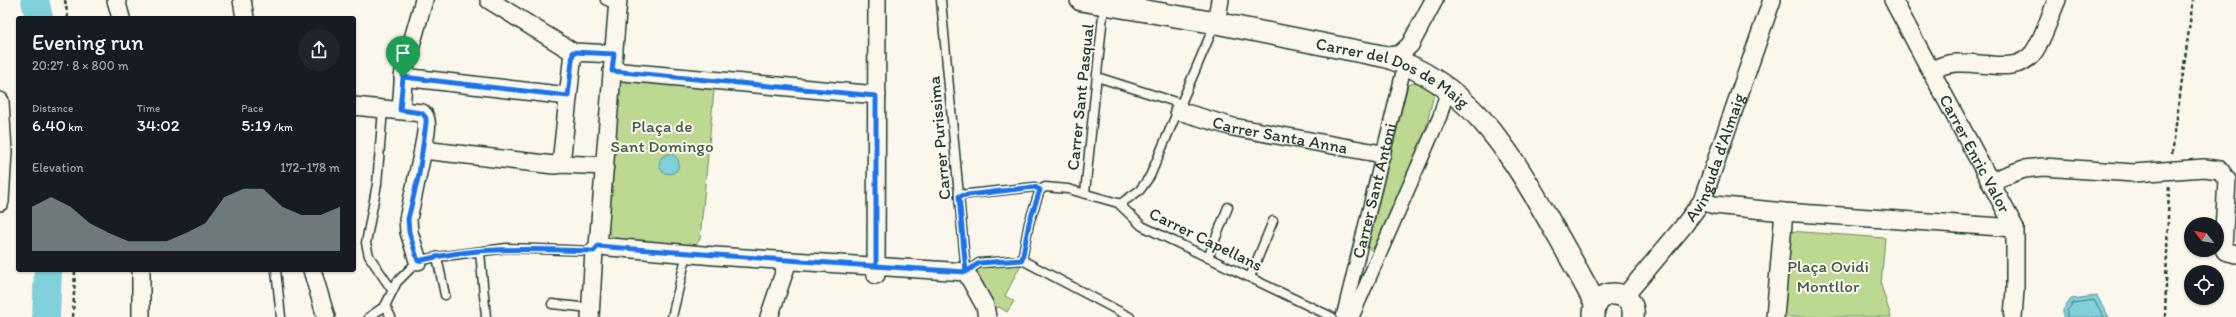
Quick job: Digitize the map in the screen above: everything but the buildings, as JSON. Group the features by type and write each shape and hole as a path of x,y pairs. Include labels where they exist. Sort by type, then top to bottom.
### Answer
{"street":[{"path":"116,0 120,16"},
{"path":"242,0 245,16"},
{"path":"400,110 403,77 424,0"},
{"path":"489,0 573,52 613,63 735,82 876,96"},
{"path":"876,271 877,0"},
{"name":"Carrer del Dos de Maig","path":"1081,0 1105,2 1404,58 1445,87 1480,116 1514,159 1595,311"},
{"path":"1216,23 1220,0"},
{"path":"1404,58 1434,0"},
{"name":"Avinguda d'Almaig","path":"1624,297 1682,228 1702,201 1713,175 1772,0"},
{"name":"Carrer Enric Valor","path":"1893,0 2015,228 2015,290 2013,317"},
{"path":"1932,71 1938,66 1954,63 2009,66 2026,60 2034,52 2057,0"},
{"path":"590,313 605,166 613,63 614,2"},
{"path":"561,164 573,52"},
{"name":"Carrer Sant Antoni","path":"1343,317 1404,58"},
{"path":"403,77 568,96"},
{"name":"Carrer Sant Antoni","path":"1352,317 1440,116 1445,99 1445,87"},
{"path":"0,101 3,151 0,202"},
{"path":"356,106 418,111 426,118 423,150 409,211 408,226 418,261"},
{"name":"Carrer Santa Anna","path":"1181,108 1233,127 1382,154"},
{"path":"423,150 554,165 605,166"},
{"path":"1991,181 2024,169 2043,167 2134,173 2204,168 2220,170 2227,180 2223,247 2225,251 2236,254"},
{"path":"1702,201 1714,205 1784,212 2015,228"},
{"path":"1775,317 1784,212"},
{"path":"596,248 788,261 876,271 966,272 985,306 987,317"},
{"path":"769,317 788,261"},
{"path":"141,272 141,317"},
{"path":"313,272 326,317"},
{"path":"1595,311 1606,296 1618,294 1624,297 1633,307 1633,317"}],"lane":[{"name":"Carrer Purissima","path":"941,0 966,272"},
{"name":"Carrer Sant Pasqual","path":"1085,193 1105,2"},
{"path":"1120,204 1137,193 1148,180 1181,108 1216,23"},
{"path":"1097,77 1181,108"},
{"path":"383,109 377,184 366,243 369,256 392,290"},
{"name":"Carrer Capellans","path":"959,196 1035,187 1042,189 1068,189 1120,204 1142,226 1332,317"},
{"path":"1022,260 1029,223 1042,189"},
{"path":"1208,258 1228,207"},
{"path":"1250,278 1273,221"},
{"path":"369,317 385,306 392,290 404,272 418,261 506,248 596,248"},
{"path":"480,252 486,317"},
{"path":"672,317 687,253"},
{"path":"438,257 445,295"},
{"path":"966,272 979,263 1022,260 1130,317"},
{"path":"276,272 281,317"},
{"path":"552,304 590,313"},
{"path":"385,306 391,317"}],"path":[{"path":"65,0 68,16"},
{"path":"73,317 75,272"}],"green space":[{"name":"Plaça de Sant Domingo","path":"623,79 713,89 714,91 700,239 696,245 618,240 610,235 607,227 619,83"},
{"path":"1417,82 1430,89 1434,94 1422,144 1372,251 1368,247 1408,85"},
{"name":"Plaça Ovidi Montllor","path":"1789,231 1885,238 1881,285 1891,317 1782,317"},
{"path":"1021,264 1005,296 1014,301 1007,312 999,307 992,310 974,276 979,268"}],"water":[{"path":"669,154 676,157 679,164 676,171 669,174 662,171 659,164 662,157"},
{"path":"2097,296 2109,317 2063,317 2063,310 2071,299"}],"waterway":[{"path":"35,0 39,16"},
{"path":"46,317 48,272"}],"route":[{"path":"403,77 400,110 418,111 426,118 419,174 408,219 409,232 418,261 450,255 506,248 594,251 598,246 715,256 966,272 979,263 1017,259 1022,260 1033,206 1040,190 1035,187 959,196 966,272 876,266 876,96 612,71 614,54 573,52 568,96 403,77"}]}
